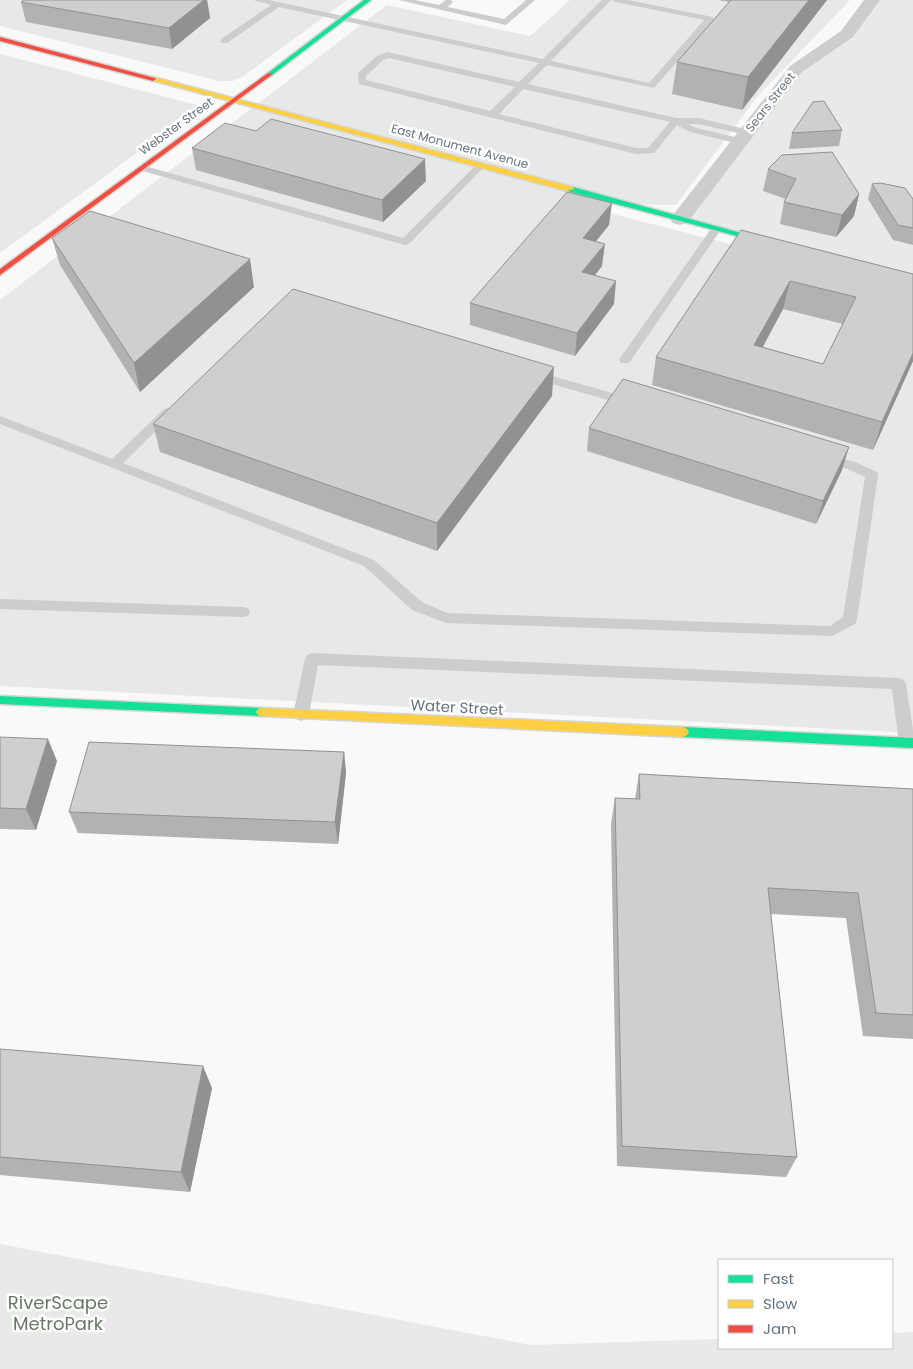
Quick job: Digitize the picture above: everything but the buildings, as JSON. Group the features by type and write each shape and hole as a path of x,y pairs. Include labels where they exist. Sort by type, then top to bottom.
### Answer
{"street":[{"name":"Webster Street","path":"0,273 368,0"},
{"name":"Sears Street","path":"680,219 796,69 847,34 872,0"},
{"name":"East Monument Avenue","path":"0,39 782,245"},
{"name":"Water Street","path":"0,700 910,743"}],"lane":[{"path":"257,0 651,86 710,19 616,0"},
{"path":"404,0 506,22 532,0"},
{"path":"441,8 451,0"},
{"path":"492,115 607,0"},
{"path":"224,41 277,5"},
{"path":"676,121 650,151 636,151 362,82 361,75 380,58 388,55 676,121 693,130 743,136"},
{"path":"142,168 405,242 480,166"},
{"path":"625,360 717,228"},
{"path":"525,373 640,405"},
{"path":"114,464 178,402"},
{"path":"0,420 369,563 417,606 446,618 832,631 850,620 872,475 850,465 812,454"},
{"path":"0,604 243,612"},
{"path":"301,714 312,659 899,684 910,743"}],"shaded area":[{"path":"0,0 347,0 242,77 233,81 219,81 0,26"},
{"path":"570,0 850,0 757,97 676,205 570,203 913,291 913,733 0,686 0,300 387,5 530,36"},
{"path":"0,54 201,106 0,253"}],"green space":[{"path":"875,0 913,0 913,277 680,219 796,69 847,34"},
{"name":"RiverScape MetroPark","path":"0,1244 531,1345 718,1339 718,1349 893,1349 893,1333 913,1332 913,1369 0,1369"}],"traffic: fast":[{"path":"270,74 368,0"},
{"path":"570,189 774,243"},
{"path":"0,700 262,712"},
{"path":"683,732 913,743"}],"traffic: slow":[{"path":"153,79 570,189"},
{"path":"262,712 683,732"}],"traffic: jam":[{"path":"0,39 153,79"},
{"path":"0,273 270,74"}]}
